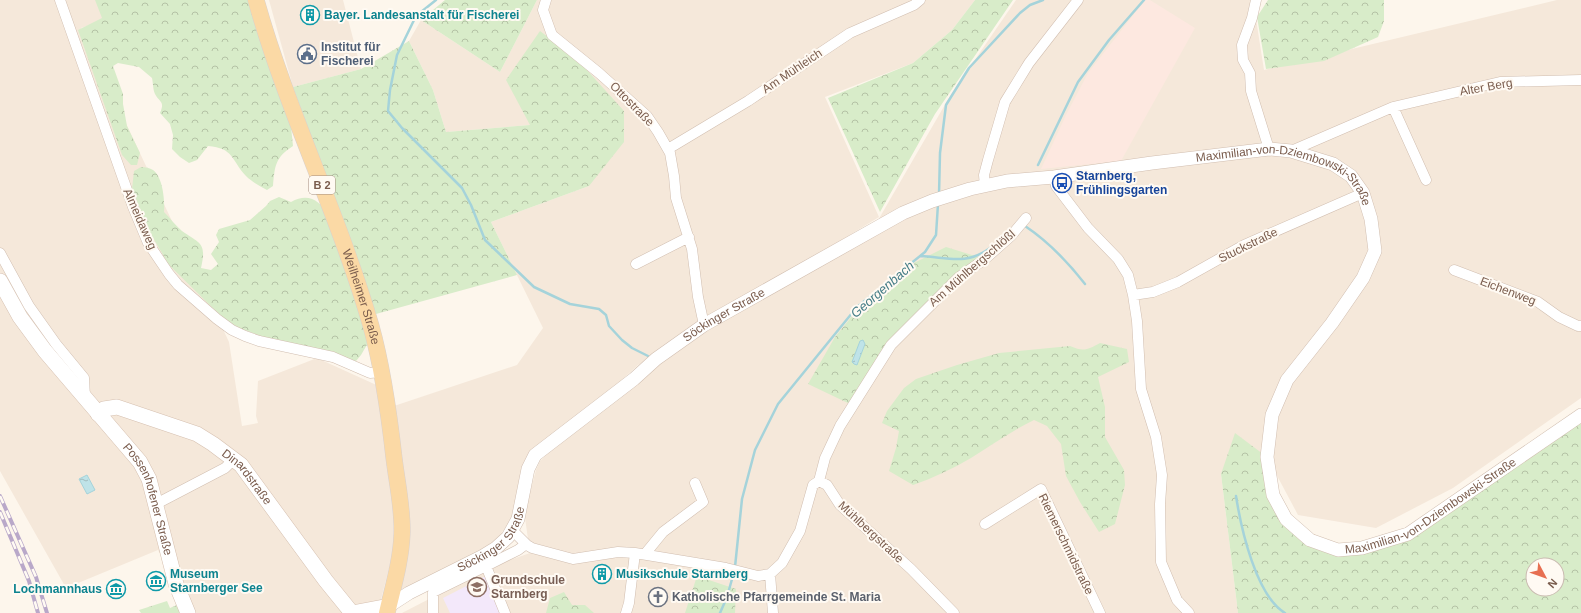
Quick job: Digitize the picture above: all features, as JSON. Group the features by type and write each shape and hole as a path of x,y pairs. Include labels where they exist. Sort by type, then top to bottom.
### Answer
{"main road":[{"name":"Weilheimer Straße","path":"256,0 278,70 346,249 371,325 382,372 392,440 402,534 399,558 388,609"},
{"name":"Possenhofener Straße","path":"0,281 20,317 45,351 140,462 149,479 176,584 188,613"},
{"name":"Dinardstraße","path":"98,414 104,409 117,407 197,434 234,460 250,476 326,581 352,613"},
{"path":"352,613 388,609"}],"street":[{"name":"Almeidaweg","path":"60,0 133,207 148,243 178,285 217,319 232,330 245,336 259,341 332,357 370,373 382,372"},
{"name":"Ottostraße","path":"546,0 543,10 552,35 600,73 647,116 670,153 676,198 692,249 700,312 704,325"},
{"name":"Am Mühleich","path":"668,149 748,101 850,33 914,5 920,0"},
{"path":"985,186 984,175 1005,102 1029,63 1078,0"},
{"path":"1256,0 1252,18 1242,45 1243,60 1250,73 1251,90 1269,149"},
{"name":"Alter Berg","path":"1291,151 1393,107 1500,82 1581,80"},
{"path":"1393,107 1426,180"},
{"name":"Maximilian-von-Dziembowski-Straße","path":"1152,163 1269,149 1291,151 1333,164 1351,176 1363,193 1371,219 1375,251 1363,278 1332,323 1287,380 1272,415 1267,456 1273,494 1286,519 1310,540 1338,550 1362,548 1408,534 1581,415"},
{"name":"Söckinger Straße","path":"388,609 409,593 496,548 512,530 521,510 528,469 535,455 634,379 656,359 704,325 903,213 932,202 1007,181 1054,178 1152,163"},
{"path":"1054,178 1056,186 1088,228 1118,259 1128,275 1137,321 1141,389 1156,437 1162,475 1160,504 1161,562 1177,600 1189,613"},
{"name":"Stuckstraße","path":"1133,295 1153,292 1178,282 1244,245 1363,193"},
{"name":"Am Mühlbergschlößl","path":"819,481 825,458 840,426 890,345 960,277 985,259 1011,236 1026,218"},
{"path":"636,264 689,237"},
{"path":"0,253 20,292 33,312 56,344 84,378 84,398"},
{"name":"Eichenweg","path":"1454,270 1538,302 1559,317 1581,326"},
{"path":"156,504 225,468 234,460"},
{"path":"512,530 532,548 573,559 612,553 640,554 740,570 758,576 770,574 782,563 800,531 813,485 819,481"},
{"name":"Mühlbergstraße","path":"819,481 827,485 840,505 911,569 952,612"},
{"path":"626,613 640,554 663,532 703,502 695,483"},
{"name":"Riemerschmidstraße","path":"986,524 1041,489 1100,613"},
{"path":"433,613 433,592 518,550 526,544"},
{"path":"486,566 505,613"},
{"path":"770,574 774,613"}],"shaded area":[{"path":"0,0 162,0 81,28 229,342 242,426 258,423 256,416 258,381 317,358 383,388 398,534 379,607 349,613 193,613 158,550 66,588 0,471"},
{"path":"269,0 343,0 361,69 293,87"},
{"path":"537,0 975,0 952,30 913,63 825,97 879,217 638,365 602,398 533,454 513,517 497,539 484,548 390,597 404,533 388,408 517,365 543,328 491,222 589,186 530,125 446,132 433,90 409,41 421,20 500,72"},
{"path":"1016,0 1253,0 1264,70 1557,0 1581,0 1581,398 1453,488 1376,528 1298,515 1267,457 1221,474 1238,613 402,613 493,566 530,553 525,518 529,496 540,461 554,447 655,365 877,222 950,96"},
{"path":"1145,0 1150,0 1195,28 1121,161 1041,169 1066,115 1088,73"},
{"name":"Grundschule Starnberg","path":"486,576 500,613 450,613 443,598"}],"green space":[{"path":"95,0 249,0 291,127 293,146 279,158 275,167 273,186 267,190 253,182 246,176 231,156 223,149 208,146 197,160 189,163 180,157 172,149 173,135 170,124 160,113 162,104 154,92 152,78 139,67 118,63 113,66 123,94 123,104 127,126 140,153 137,165 131,165 122,155 78,30 102,18"},
{"path":"445,0 537,0 500,72 421,20"},
{"path":"975,0 1013,0 935,114 880,212 828,98 913,63 952,30"},
{"path":"1268,0 1384,0 1384,21 1378,37 1324,61 1266,69 1257,17"},
{"path":"540,31 577,59 624,111 624,142 589,186 491,222 517,275 376,314 293,87 361,69 409,41 433,90 446,132 530,125 506,80"},
{"path":"141,167 153,170 156,173 161,183 164,196 164,212 182,231 198,242 203,253 201,268 211,270 218,264 211,254 219,242 216,235 219,229 250,220 270,201 279,197 291,202 297,199 308,198 318,202 330,215 368,343 356,361 283,344 239,328 225,320 169,265 149,231 132,189 134,171"},
{"path":"946,247 985,259 891,345 852,405 808,384 835,337 867,298 906,267"},
{"path":"1100,343 1127,349 1129,362 1098,377 1105,407 1105,437 1124,470 1125,485 1115,524 1099,532 1066,476 1061,444 1047,426 1034,420 1009,433 957,466 913,485 889,471 896,448 899,431 882,423 887,411 904,388 916,379 999,353 1070,346 1082,350"},
{"path":"1581,415 1581,613 1238,613 1221,474 1235,433 1267,457 1286,519 1338,550 1403,535"},
{"path":"697,576 736,589 735,613 685,613"},
{"path":"564,592 572,605 585,605 594,613 546,613 550,598"},
{"path":"167,601 170,608 177,605 180,613 141,613 139,610"}],"water":[{"path":"863,340 865,344 857,365 852,362 860,341"},
{"path":"87,475 95,490 87,494 79,479"}],"waterway":[{"path":"436,0 416,16 397,55 390,90 388,111 402,128 462,188 471,205 485,240 534,287 570,304 599,309 606,315 609,326 622,340 632,348 648,356"},
{"name":"Georgenbach","path":"939,195 940,153 946,105 969,68 1020,13 1030,5 1043,0"},
{"path":"1038,165 1078,82 1109,40 1144,0"},
{"name":"Georgenbach","path":"735,567 742,499 755,450 778,404 857,307 925,252 936,235 938,204"},
{"path":"1025,226 1057,252 1085,284"},
{"path":"920,256 964,259 981,254 990,248"},
{"path":"1236,496 1246,543 1258,577 1266,592 1275,604 1285,613"},
{"name":"Georgenbach","path":"720,613 727,597 734,572"}],"railway":[{"path":"0,496 36,577 47,613"},
{"path":"0,512 29,581 38,613"}],"place":[{"name":"Bayer. Landesanstalt für Fischerei","path":"310,15"},
{"name":"Institut für Fischerei","path":"307,54"},
{"name":"Starnberg, Frühlingsgarten","path":"1062,183"},
{"name":"Musikschule Starnberg","path":"602,574"},
{"name":"Museum Starnberger See","path":"156,581"},
{"name":"Grundschule Starnberg","path":"477,587"},
{"name":"Lochmannhaus","path":"116,589"},
{"name":"Katholische Pfarrgemeinde St. Maria","path":"658,597"}]}
